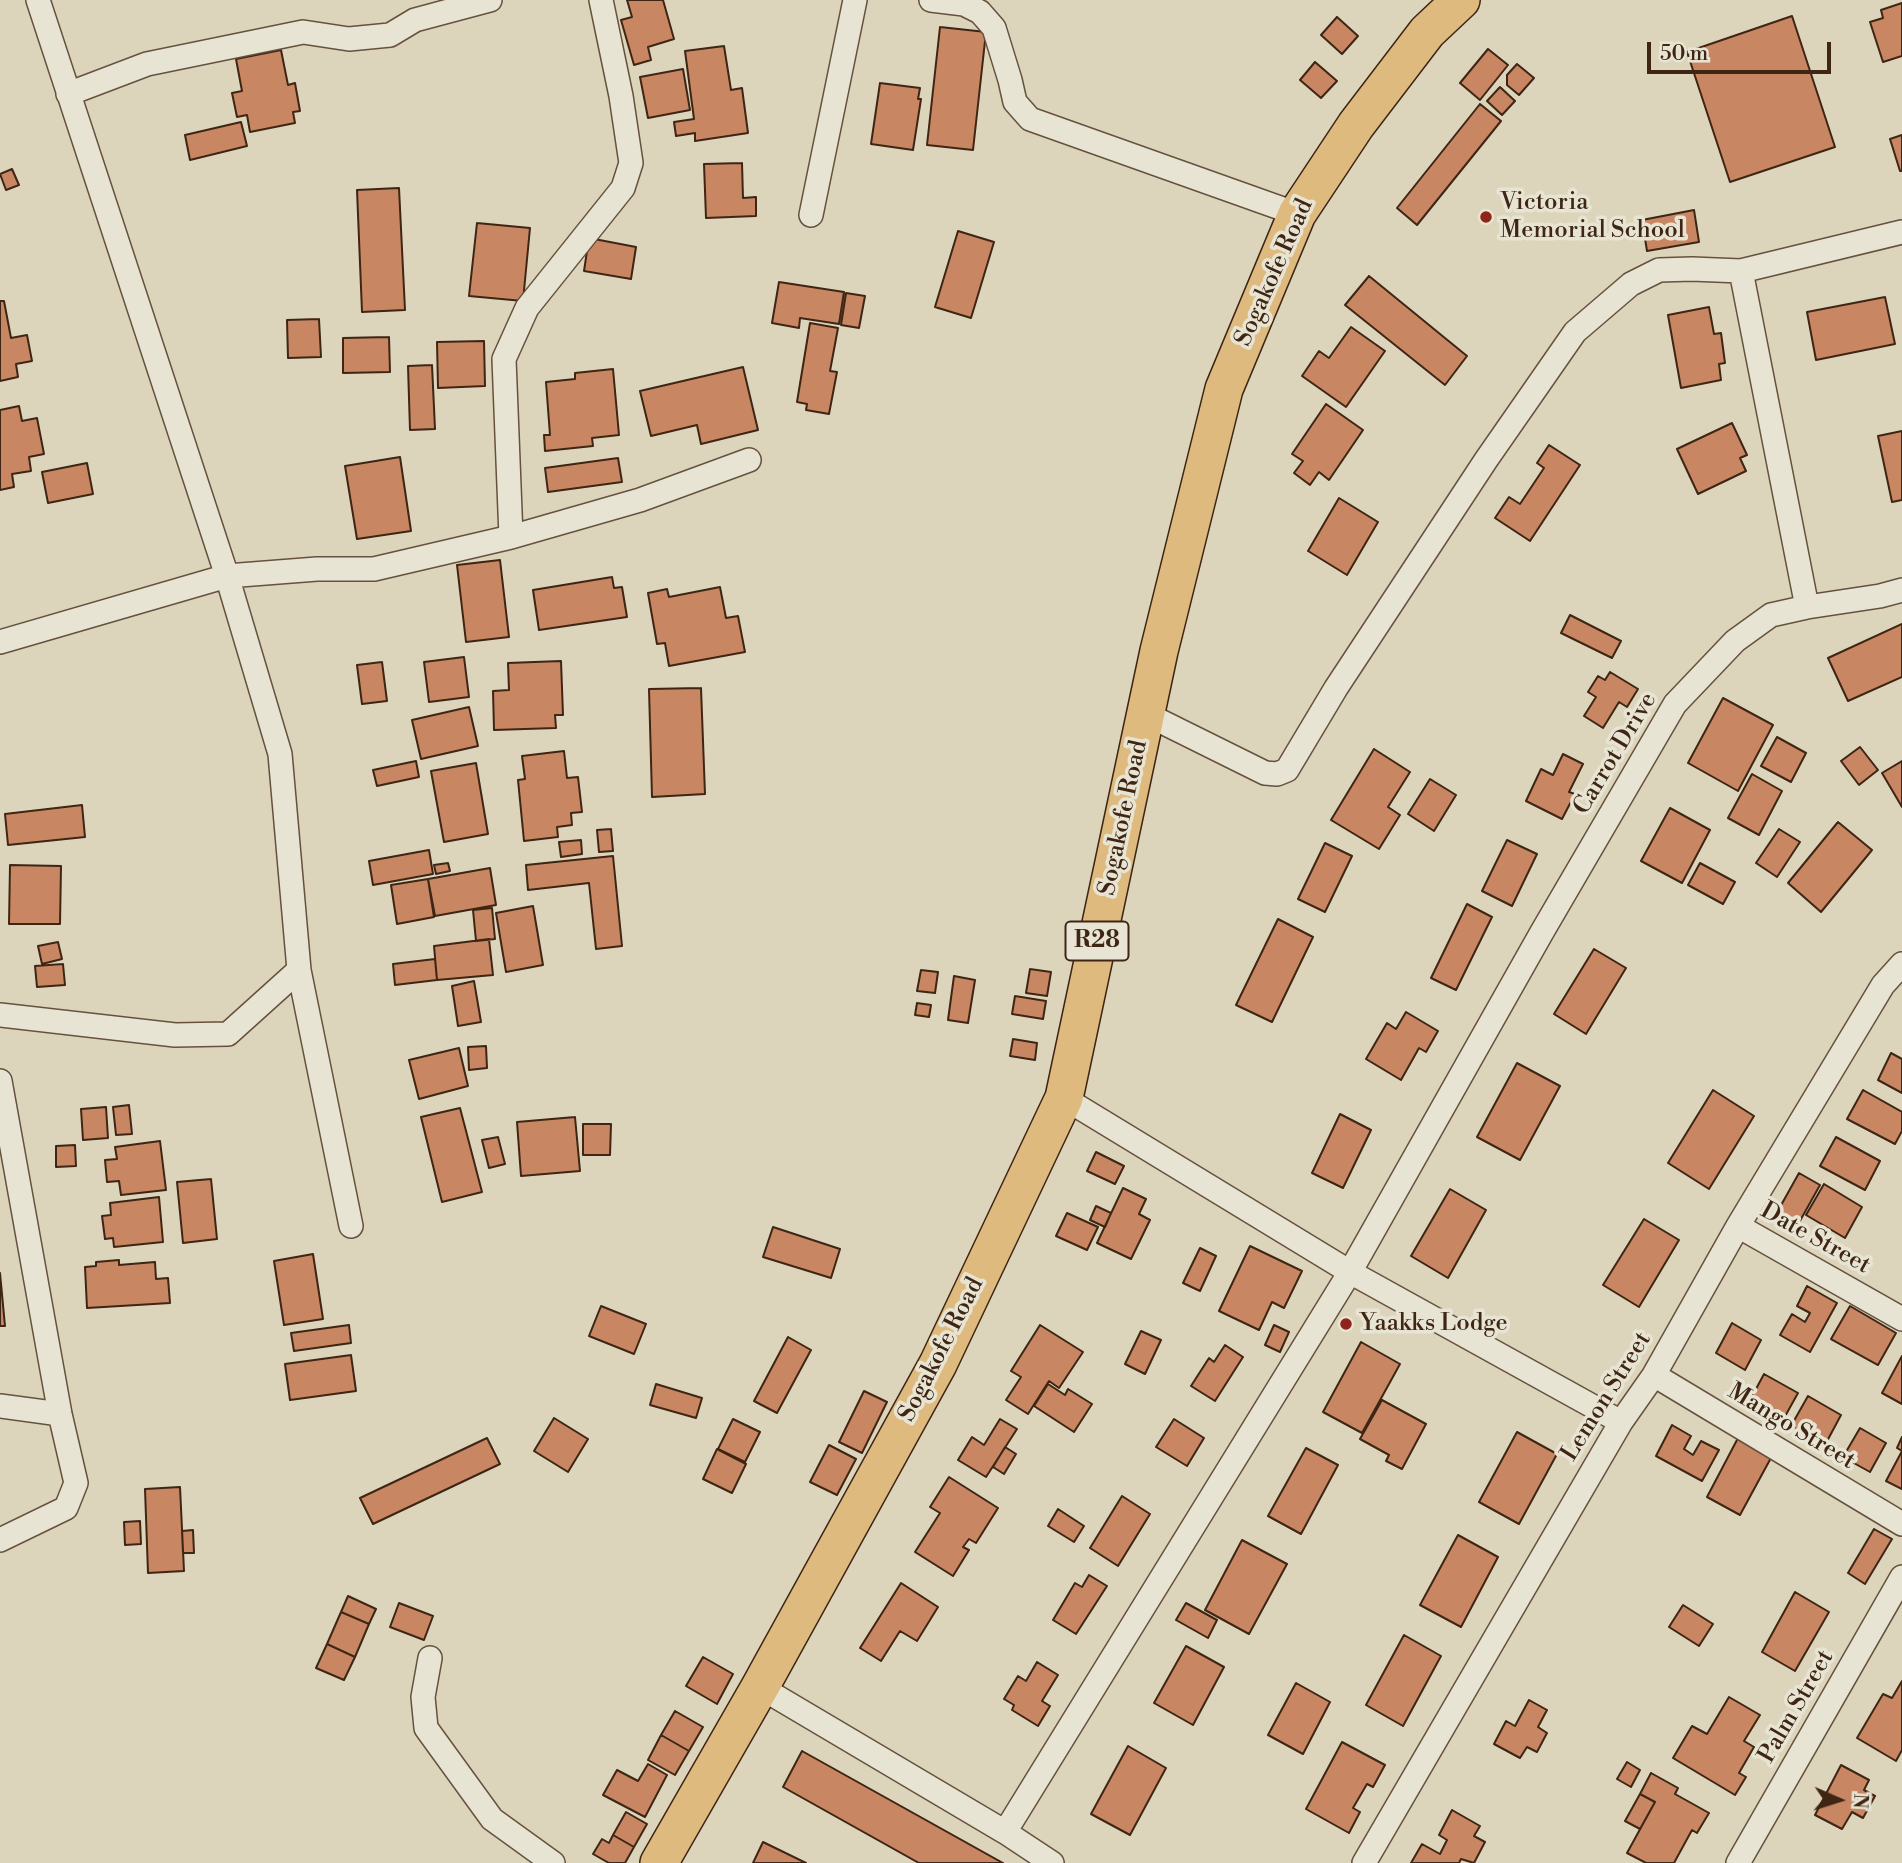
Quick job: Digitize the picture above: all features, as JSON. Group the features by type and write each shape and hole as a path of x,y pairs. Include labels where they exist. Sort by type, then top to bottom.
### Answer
{"main road":[{"name":"Sogakofe Road","path":"659,1863 760,1687 938,1364 1064,1098 1159,650 1224,389 1297,214 1364,114 1427,32 1461,0"}],"street":[{"path":"38,0 227,576 280,754 299,970 351,1226"},
{"path":"68,94 147,64 303,33 349,39 390,35 413,10 490,0"},
{"path":"511,537 504,359 527,308 623,188 631,163 621,96 601,0"},
{"path":"811,215 855,0"},
{"path":"931,0 964,4 980,12 994,28 1014,102 1030,119 1297,214"},
{"path":"1146,714 1265,773 1277,774 1287,770 1336,688 1486,460 1575,332 1631,284 1660,271 1692,268 1741,271 1902,232"},
{"path":"1741,271 1807,607"},
{"path":"0,642 227,576 317,569 374,569 511,537 639,500 749,460"},
{"name":"Carrot Drive","path":"1005,1832 1350,1272 1542,932 1675,704 1735,641 1771,615 1902,590"},
{"name":"Lemon Street","path":"1364,1863 1621,1422 1654,1375 1738,1226 1883,985 1902,964"},
{"path":"0,1015 176,1035 228,1034 299,970"},
{"path":"0,1081 60,1414 76,1483 66,1508 0,1540"},
{"path":"1064,1098 1350,1272 1621,1422"},
{"name":"Date Street","path":"1738,1226 1902,1319"},
{"name":"Mango Street","path":"1654,1375 1902,1524"},
{"path":"0,1406 60,1414"},
{"name":"Palm Street","path":"1738,1863 1902,1577"},
{"path":"430,1658 423,1697 426,1728 492,1819 553,1863"},
{"path":"760,1687 1005,1832 1052,1863"}],"building":[{"path":"627,0 663,0 674,39 648,47 651,60 634,65 621,20 632,17"},
{"path":"1902,3 1902,56 1883,62 1870,22 1883,18 1881,10"},
{"path":"1792,16 1835,147 1730,182 1687,52"},
{"path":"1337,17 1358,36 1342,54 1321,35"},
{"path":"940,27 986,32 973,150 927,145"},
{"path":"724,46 731,90 742,88 748,133 695,141 695,133 676,136 674,122 694,119 685,51"},
{"path":"1488,49 1508,65 1480,100 1460,83"},
{"path":"281,50 288,85 295,83 300,111 293,112 295,123 250,132 247,115 237,117 232,93 242,91 236,59"},
{"path":"1315,62 1337,81 1321,98 1300,80"},
{"path":"1517,64 1534,78 1519,95 1507,85 1507,75"},
{"path":"683,69 690,110 648,118 640,77"},
{"path":"880,83 920,88 918,99 921,99 913,150 871,144"},
{"path":"1500,87 1515,101 1502,115 1487,101"},
{"path":"1480,104 1501,121 1417,225 1397,208"},
{"path":"241,122 247,146 190,160 185,135"},
{"path":"1902,135 1902,171 1900,171 1890,139"},
{"path":"742,163 743,198 756,197 756,216 706,218 704,164"},
{"path":"12,169 19,185 6,190 0,174"},
{"path":"399,188 405,310 362,312 357,190"},
{"path":"1694,210 1699,242 1647,251 1642,220"},
{"path":"477,223 530,228 523,301 469,296"},
{"path":"958,231 994,242 971,318 935,307"},
{"path":"589,238 636,247 631,279 584,271"},
{"path":"1369,276 1467,356 1445,385 1345,305"},
{"path":"779,282 844,292 839,324 800,318 799,328 772,323"},
{"path":"846,293 865,296 859,328 841,325"},
{"path":"1885,297 1895,344 1816,360 1807,312"},
{"path":"0,301 4,301 11,338 27,335 32,361 16,364 18,377 0,381"},
{"path":"1709,307 1714,334 1721,333 1725,363 1719,364 1721,380 1681,388 1668,315"},
{"path":"319,319 321,357 288,358 287,320"},
{"path":"810,323 838,328 830,371 837,372 829,414 806,410 807,404 797,402"},
{"path":"1351,327 1385,351 1346,407 1302,376 1319,351 1329,358"},
{"path":"389,337 390,372 343,373 343,338"},
{"path":"484,341 485,386 438,388 437,342"},
{"path":"432,365 435,429 410,430 408,366"},
{"path":"743,367 758,430 701,444 697,425 651,436 640,391"},
{"path":"613,369 619,435 592,438 593,446 545,451 544,435 550,435 546,382 575,379 575,373"},
{"path":"1326,404 1363,430 1329,480 1319,472 1310,485 1294,473 1303,461 1292,454"},
{"path":"19,406 22,421 37,418 44,454 29,457 31,471 12,474 14,487 0,490 0,410"},
{"path":"1732,423 1747,455 1740,458 1746,471 1698,494 1677,449"},
{"path":"1902,431 1902,500 1892,502 1878,436"},
{"path":"1549,445 1580,465 1530,541 1495,518 1509,497 1520,504 1544,468 1537,463"},
{"path":"400,457 411,531 357,539 345,466"},
{"path":"618,458 622,482 548,492 545,468"},
{"path":"87,463 93,494 48,503 42,472"},
{"path":"1339,498 1378,522 1347,575 1308,551"},
{"path":"500,560 509,637 466,642 457,565"},
{"path":"612,577 614,588 622,587 627,617 539,630 533,590"},
{"path":"720,587 726,618 738,616 745,652 669,666 665,643 657,644 648,593 667,589 669,597"},
{"path":"1570,615 1621,641 1612,658 1561,633"},
{"path":"1902,624 1902,677 1848,701 1828,658"},
{"path":"464,657 469,697 429,702 424,662"},
{"path":"561,661 563,715 555,715 556,728 494,730 493,691 509,690 508,663"},
{"path":"382,662 387,701 362,704 357,665"},
{"path":"1610,672 1638,689 1627,707 1619,702 1603,728 1584,716 1596,697 1588,692 1598,676 1605,680"},
{"path":"701,688 705,794 652,797 649,689"},
{"path":"1723,698 1773,725 1738,791 1688,763"},
{"path":"469,707 478,746 421,759 412,720"},
{"path":"1777,737 1806,753 1791,782 1761,766"},
{"path":"1860,747 1878,770 1859,785 1841,761"},
{"path":"1374,749 1410,772 1388,807 1400,815 1379,849 1331,820"},
{"path":"564,751 567,778 578,777 582,812 571,813 572,825 557,827 558,837 524,841 518,780 525,779 522,756"},
{"path":"1563,754 1583,764 1569,792 1575,794 1562,819 1526,801 1541,769 1553,775"},
{"path":"416,761 419,777 377,786 373,770"},
{"path":"1902,761 1902,807 1882,773"},
{"path":"476,763 488,834 444,842 431,771"},
{"path":"1752,774 1782,791 1759,835 1728,818"},
{"path":"1430,779 1456,795 1434,831 1408,814"},
{"path":"82,805 85,837 8,845 5,814"},
{"path":"1670,808 1710,830 1682,883 1641,861"},
{"path":"1838,822 1872,850 1821,912 1788,883"},
{"path":"611,829 613,851 599,852 597,830"},
{"path":"1779,829 1800,842 1777,877 1756,863"},
{"path":"581,840 582,854 561,857 559,842"},
{"path":"1507,840 1537,854 1512,906 1482,891"},
{"path":"1325,843 1352,856 1325,912 1298,899"},
{"path":"429,850 433,874 373,885 369,861"},
{"path":"613,856 622,946 596,949 589,883 528,890 526,865"},
{"path":"448,863 450,871 436,874 434,865"},
{"path":"1700,863 1735,882 1723,904 1688,885"},
{"path":"10,865 61,866 60,924 9,924"},
{"path":"490,868 496,905 435,916 428,879"},
{"path":"428,879 434,917 397,924 391,885"},
{"path":"1467,904 1492,917 1456,990 1431,978"},
{"path":"533,906 543,965 506,972 496,913"},
{"path":"492,908 495,939 476,941 473,910"},
{"path":"1278,919 1313,937 1272,1022 1236,1005"},
{"path":"489,939 493,975 437,980 434,946"},
{"path":"58,942 62,959 42,964 38,946"},
{"path":"1594,949 1626,968 1586,1034 1554,1014"},
{"path":"435,959 437,980 395,985 393,964"},
{"path":"63,964 65,985 37,987 35,966"},
{"path":"1030,969 1051,972 1047,996 1026,993"},
{"path":"921,970 938,972 935,993 917,991"},
{"path":"954,976 975,980 968,1023 948,1020"},
{"path":"474,981 481,1022 458,1026 452,986"},
{"path":"1015,996 1046,1001 1043,1019 1012,1014"},
{"path":"917,1003 931,1005 929,1017 915,1015"},
{"path":"1406,1012 1438,1031 1426,1052 1419,1048 1401,1080 1366,1059 1387,1023 1396,1029"},
{"path":"1013,1039 1037,1043 1035,1060 1010,1056"},
{"path":"486,1046 487,1068 469,1070 468,1047"},
{"path":"459,1048 468,1086 419,1099 409,1060"},
{"path":"1891,1053 1902,1059 1902,1093 1878,1080"},
{"path":"1517,1063 1560,1086 1520,1160 1477,1137"},
{"path":"1713,1090 1754,1116 1709,1189 1668,1163"},
{"path":"1863,1090 1902,1112 1902,1131 1895,1144 1847,1119"},
{"path":"129,1105 132,1134 116,1135 113,1107"},
{"path":"106,1107 108,1138 83,1140 81,1109"},
{"path":"460,1108 482,1192 442,1202 421,1117"},
{"path":"1340,1114 1371,1130 1343,1188 1312,1173"},
{"path":"575,1117 580,1171 521,1176 517,1122"},
{"path":"583,1124 611,1124 610,1155 583,1155"},
{"path":"498,1137 505,1164 489,1168 482,1140"},
{"path":"1836,1137 1880,1161 1865,1190 1820,1166"},
{"path":"160,1141 166,1190 121,1195 119,1181 107,1182 105,1160 117,1159 115,1147"},
{"path":"75,1145 76,1166 56,1167 56,1146"},
{"path":"1096,1152 1124,1166 1115,1184 1087,1171"},
{"path":"1799,1173 1820,1185 1796,1228 1775,1216"},
{"path":"211,1179 217,1239 183,1243 177,1182"},
{"path":"1824,1184 1862,1207 1845,1238 1806,1215"},
{"path":"1123,1188 1146,1199 1139,1214 1150,1220 1131,1259 1097,1243"},
{"path":"1450,1189 1486,1210 1448,1278 1411,1256"},
{"path":"159,1197 163,1242 114,1247 113,1238 105,1239 102,1216 111,1215 110,1203"},
{"path":"1096,1206 1111,1213 1105,1227 1090,1220"},
{"path":"1067,1213 1098,1227 1087,1250 1056,1236"},
{"path":"1644,1219 1679,1240 1639,1307 1603,1285"},
{"path":"773,1227 840,1249 831,1278 763,1257"},
{"path":"1250,1246 1302,1271 1284,1308 1272,1302 1259,1330 1219,1311"},
{"path":"1200,1248 1216,1256 1200,1291 1183,1283"},
{"path":"313,1254 323,1319 284,1325 274,1261"},
{"path":"119,1260 119,1265 155,1262 156,1279 168,1278 170,1303 87,1308 85,1267 96,1266 96,1262"},
{"path":"0,1273 5,1326 0,1326"},
{"path":"1807,1286 1837,1303 1810,1352 1780,1335 1792,1314 1805,1322 1810,1313 1797,1306"},
{"path":"601,1306 646,1324 634,1354 589,1336"},
{"path":"1850,1306 1896,1333 1878,1365 1831,1339"},
{"path":"1732,1323 1761,1340 1745,1370 1716,1353"},
{"path":"349,1325 351,1343 294,1351 291,1333"},
{"path":"1040,1325 1083,1352 1059,1388 1049,1381 1028,1414 1006,1400 1021,1377 1011,1371"},
{"path":"1274,1325 1289,1332 1280,1352 1265,1345"},
{"path":"1141,1331 1161,1340 1145,1374 1125,1364"},
{"path":"788,1337 811,1350 777,1413 754,1401"},
{"path":"1361,1342 1400,1364 1362,1433 1323,1412"},
{"path":"1225,1345 1243,1357 1215,1401 1191,1386 1209,1358 1214,1362"},
{"path":"351,1355 356,1391 290,1400 285,1364"},
{"path":"1902,1356 1902,1404 1882,1393"},
{"path":"1764,1374 1798,1393 1783,1420 1749,1402"},
{"path":"656,1384 702,1398 696,1418 650,1405"},
{"path":"1048,1384 1065,1395 1068,1389 1092,1404 1074,1432 1034,1406"},
{"path":"864,1391 887,1402 862,1453 839,1442"},
{"path":"1808,1396 1841,1415 1825,1445 1791,1426"},
{"path":"1382,1400 1426,1424 1402,1469 1386,1461 1389,1455 1360,1439"},
{"path":"554,1418 588,1439 568,1472 534,1451"},
{"path":"733,1419 760,1432 745,1462 718,1449"},
{"path":"1000,1419 1017,1429 986,1477 958,1460 972,1437 984,1445"},
{"path":"1174,1419 1204,1438 1187,1466 1156,1447"},
{"path":"1672,1425 1691,1436 1684,1449 1693,1455 1701,1441 1719,1450 1702,1481 1656,1456"},
{"path":"1860,1428 1886,1443 1870,1472 1843,1457"},
{"path":"1517,1432 1557,1454 1519,1524 1479,1502"},
{"path":"1902,1437 1902,1451 1897,1448"},
{"path":"487,1438 500,1464 373,1524 360,1498"},
{"path":"1738,1438 1772,1456 1740,1515 1707,1497"},
{"path":"829,1445 856,1459 837,1495 810,1482"},
{"path":"1005,1447 1016,1454 1004,1474 993,1467"},
{"path":"1306,1448 1338,1465 1301,1534 1268,1516"},
{"path":"717,1449 746,1464 732,1493 703,1479"},
{"path":"1902,1451 1902,1489 1886,1481"},
{"path":"949,1477 998,1508 976,1543 969,1539 963,1547 969,1550 953,1576 915,1552 940,1513 930,1507"},
{"path":"180,1487 184,1571 148,1573 145,1489"},
{"path":"1122,1496 1150,1514 1118,1566 1090,1548"},
{"path":"1058,1509 1084,1526 1074,1542 1048,1526"},
{"path":"140,1521 141,1544 125,1545 124,1522"},
{"path":"1874,1529 1892,1539 1865,1584 1848,1573"},
{"path":"193,1530 194,1553 183,1553 182,1531"},
{"path":"1458,1535 1498,1557 1461,1627 1420,1605"},
{"path":"1242,1540 1287,1564 1249,1634 1205,1610"},
{"path":"1089,1575 1107,1586 1076,1634 1053,1620 1075,1583 1082,1587"},
{"path":"901,1583 938,1607 917,1641 900,1631 881,1661 860,1648"},
{"path":"1795,1592 1829,1612 1795,1671 1762,1652"},
{"path":"348,1596 376,1609 369,1624 341,1612"},
{"path":"399,1603 433,1616 424,1640 390,1627"},
{"path":"1186,1603 1217,1620 1208,1638 1176,1620"},
{"path":"1683,1605 1713,1624 1699,1646 1669,1627"},
{"path":"341,1612 369,1624 355,1657 327,1644"},
{"path":"1404,1635 1441,1656 1403,1726 1366,1705"},
{"path":"327,1644 355,1657 344,1680 316,1668"},
{"path":"1186,1646 1224,1667 1193,1725 1154,1703"},
{"path":"703,1657 733,1674 717,1704 686,1686"},
{"path":"1037,1662 1058,1675 1042,1701 1050,1706 1038,1726 1012,1710 1014,1705 1004,1699 1018,1676 1026,1681"},
{"path":"1902,1681 1902,1750 1896,1761 1857,1738 1883,1694 1892,1698"},
{"path":"1296,1683 1330,1702 1303,1754 1268,1735"},
{"path":"1729,1697 1760,1715 1744,1741 1754,1747 1739,1773 1746,1777 1735,1795 1673,1758 1692,1726 1707,1734"},
{"path":"1529,1700 1547,1710 1538,1727 1547,1733 1537,1752 1527,1747 1520,1758 1494,1744 1506,1721 1515,1726"},
{"path":"675,1711 703,1727 689,1751 661,1735"},
{"path":"661,1735 689,1751 675,1775 648,1760"},
{"path":"1342,1742 1385,1765 1373,1787 1367,1784 1353,1808 1360,1812 1349,1833 1306,1809"},
{"path":"1128,1746 1166,1768 1130,1835 1091,1814"},
{"path":"802,1751 1003,1863 919,1863 783,1787"},
{"path":"1627,1762 1640,1770 1631,1787 1617,1779"},
{"path":"648,1764 667,1775 645,1817 603,1795 617,1770 638,1781"},
{"path":"1841,1765 1869,1780 1864,1790 1875,1796 1863,1818 1852,1812 1842,1829 1815,1815"},
{"path":"1651,1773 1678,1788 1675,1794 1709,1813 1697,1833 1692,1830 1674,1863 1646,1863 1627,1853 1655,1802 1640,1794"},
{"path":"1640,1794 1655,1802 1640,1829 1625,1821"},
{"path":"1452,1810 1480,1826 1474,1836 1485,1842 1474,1863 1461,1859 1459,1863 1411,1863 1422,1844 1440,1854 1447,1840 1439,1835"},
{"path":"626,1812 647,1824 634,1847 613,1835"},
{"path":"613,1835 634,1847 625,1863 609,1863 593,1854 602,1839 609,1843"},
{"path":"763,1842 806,1863 753,1863"}],"place":[{"name":"Victoria Memorial School","path":"1486,217"},
{"name":"Yaakks Lodge","path":"1346,1324"}]}
